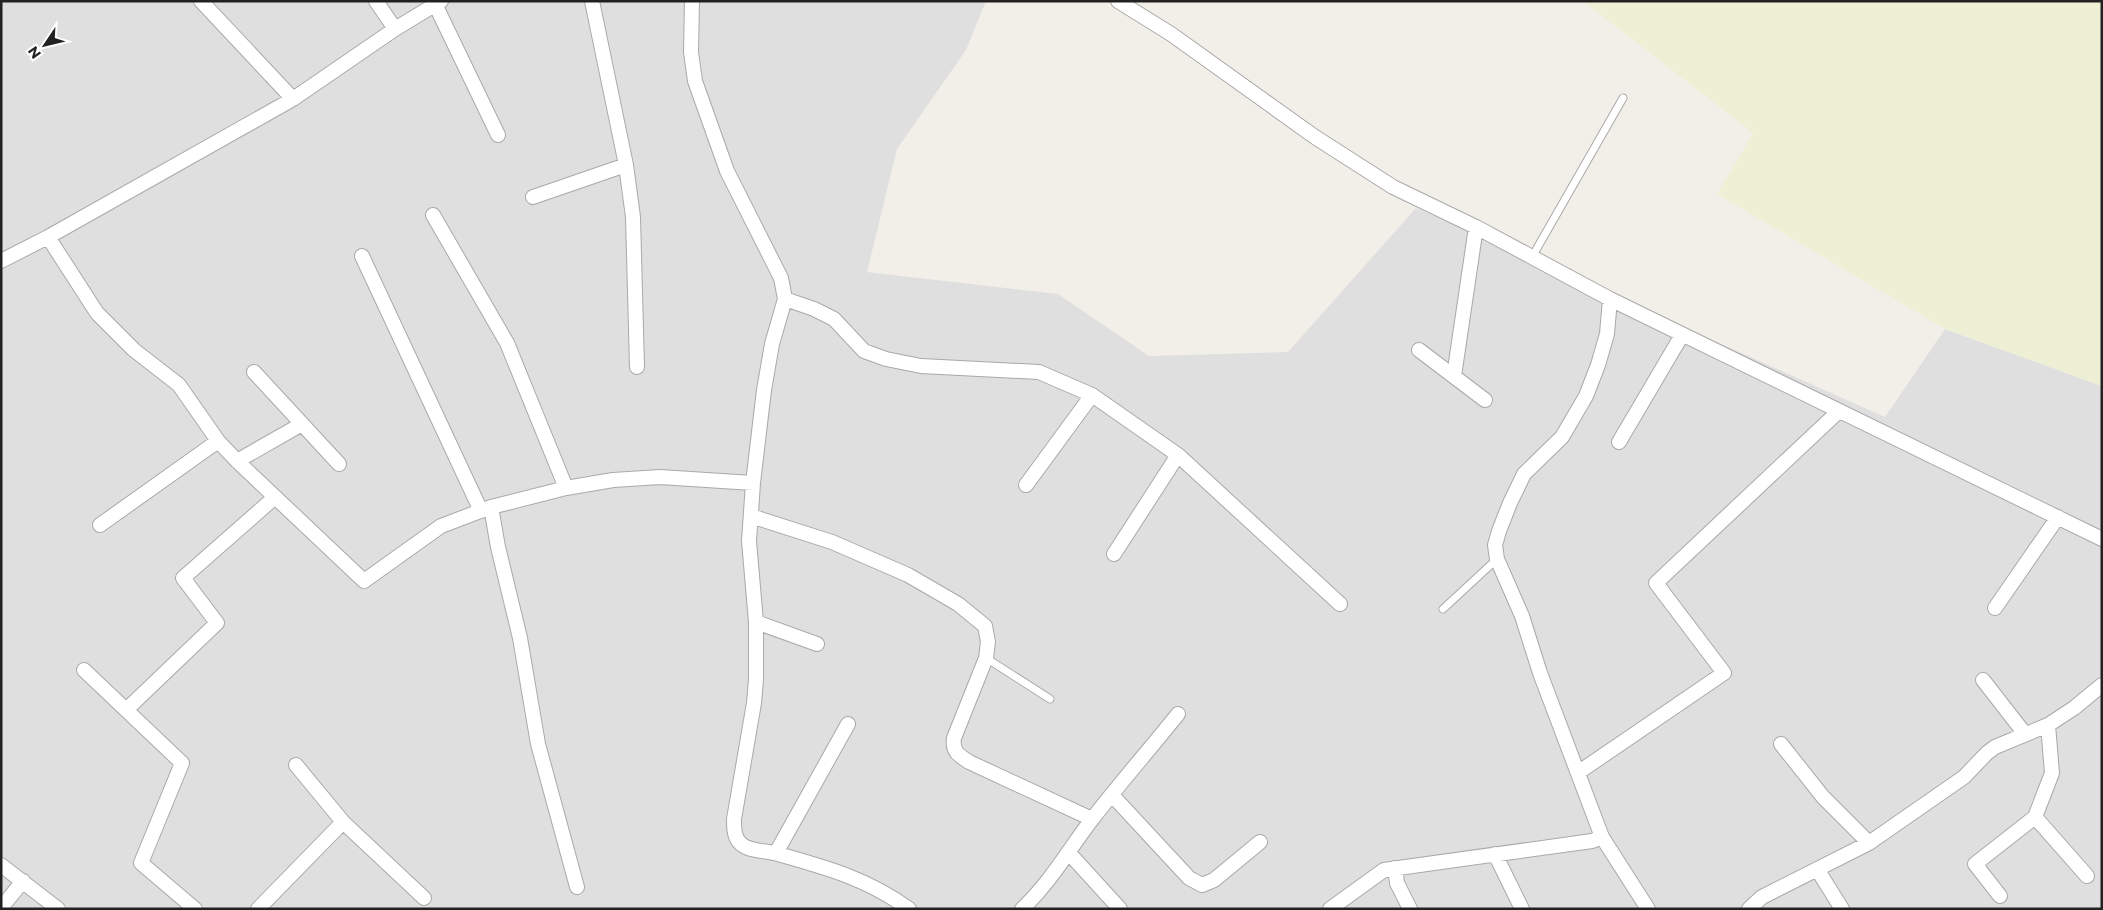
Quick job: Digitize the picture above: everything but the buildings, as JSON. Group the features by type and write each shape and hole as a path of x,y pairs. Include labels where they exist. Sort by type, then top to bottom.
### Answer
{"street":[{"path":"201,1 293,99"},
{"path":"376,1 395,29"},
{"path":"592,1 626,165 633,216 637,368"},
{"path":"692,1 691,52 695,81 727,171 781,278 785,299 772,344 764,390 753,483 749,541 756,622 754,703 734,819 734,833 739,842 746,848 776,853 865,882 892,896 909,909"},
{"path":"1118,1 1171,34 1315,137 1393,187 1476,227 1610,299 1682,335 2102,539"},
{"path":"1,260 48,237 293,99 395,29 438,3 498,135"},
{"path":"533,198 626,165"},
{"path":"432,215 508,343 566,488"},
{"path":"1454,376 1476,227"},
{"path":"48,237 97,313 134,350 179,385 218,441 237,462 364,581 441,526 486,508 566,488 613,480 660,477 753,483"},
{"path":"362,256 486,508 498,547 520,638 538,744 577,887"},
{"path":"785,299 814,309 834,319 864,351 886,359 921,366 1039,372 1092,395 1178,455 1340,604"},
{"path":"1610,299 1607,334 1586,396 1562,437 1524,474 1499,531 1495,545 1497,560 1522,616 1540,673 1602,837 1648,909"},
{"path":"1619,442 1682,335"},
{"path":"1419,350 1485,400"},
{"path":"254,372 340,464"},
{"path":"1026,486 1092,395"},
{"path":"1579,772 1724,673 1656,583 1839,411"},
{"path":"237,462 302,424"},
{"path":"100,525 218,441"},
{"path":"1114,554 1178,455"},
{"path":"126,710 217,623 183,578 274,498"},
{"path":"752,516 832,542 908,575 958,604 985,626 988,642 986,658 954,738 953,746 957,754 969,762 1092,819"},
{"path":"1995,608 2058,517"},
{"path":"756,622 817,644"},
{"path":"84,670 182,763 141,863 195,909"},
{"path":"1983,680 2025,734"},
{"path":"1749,909 1762,897 1869,842 1964,777 1987,753 2048,725 2074,708 2102,685"},
{"path":"1022,909 1035,897 1092,819 1178,714"},
{"path":"776,853 848,724"},
{"path":"2000,896 1975,864 2035,817 2052,773 2048,725"},
{"path":"1781,744 1823,797 1869,842"},
{"path":"296,765 343,822 424,898"},
{"path":"1112,795 1189,878 1202,885 1214,880 1260,842"},
{"path":"2035,817 2087,876"},
{"path":"262,908 343,822"},
{"path":"1330,909 1384,870 1592,841 1602,837"},
{"path":"1069,853 1120,909"},
{"path":"1495,854 1522,909"},
{"path":"1,865 58,909"},
{"path":"1395,868 1397,884 1410,909"},
{"path":"1817,869 1842,909"},
{"path":"1,908 23,881"}],"lane":[{"path":"1532,258 1623,98"},
{"path":"1443,609 1497,560"},
{"path":"986,658 1050,699"}],"shaded area":[{"path":"1,1 986,1 966,50 897,149 867,272 1058,294 1149,356 1288,352 1416,208 1885,417 1945,329 2102,386 2102,909 1,909"}],"green space":[{"path":"1583,1 2102,1 2102,386 1945,329 1717,194 1753,133"}]}
